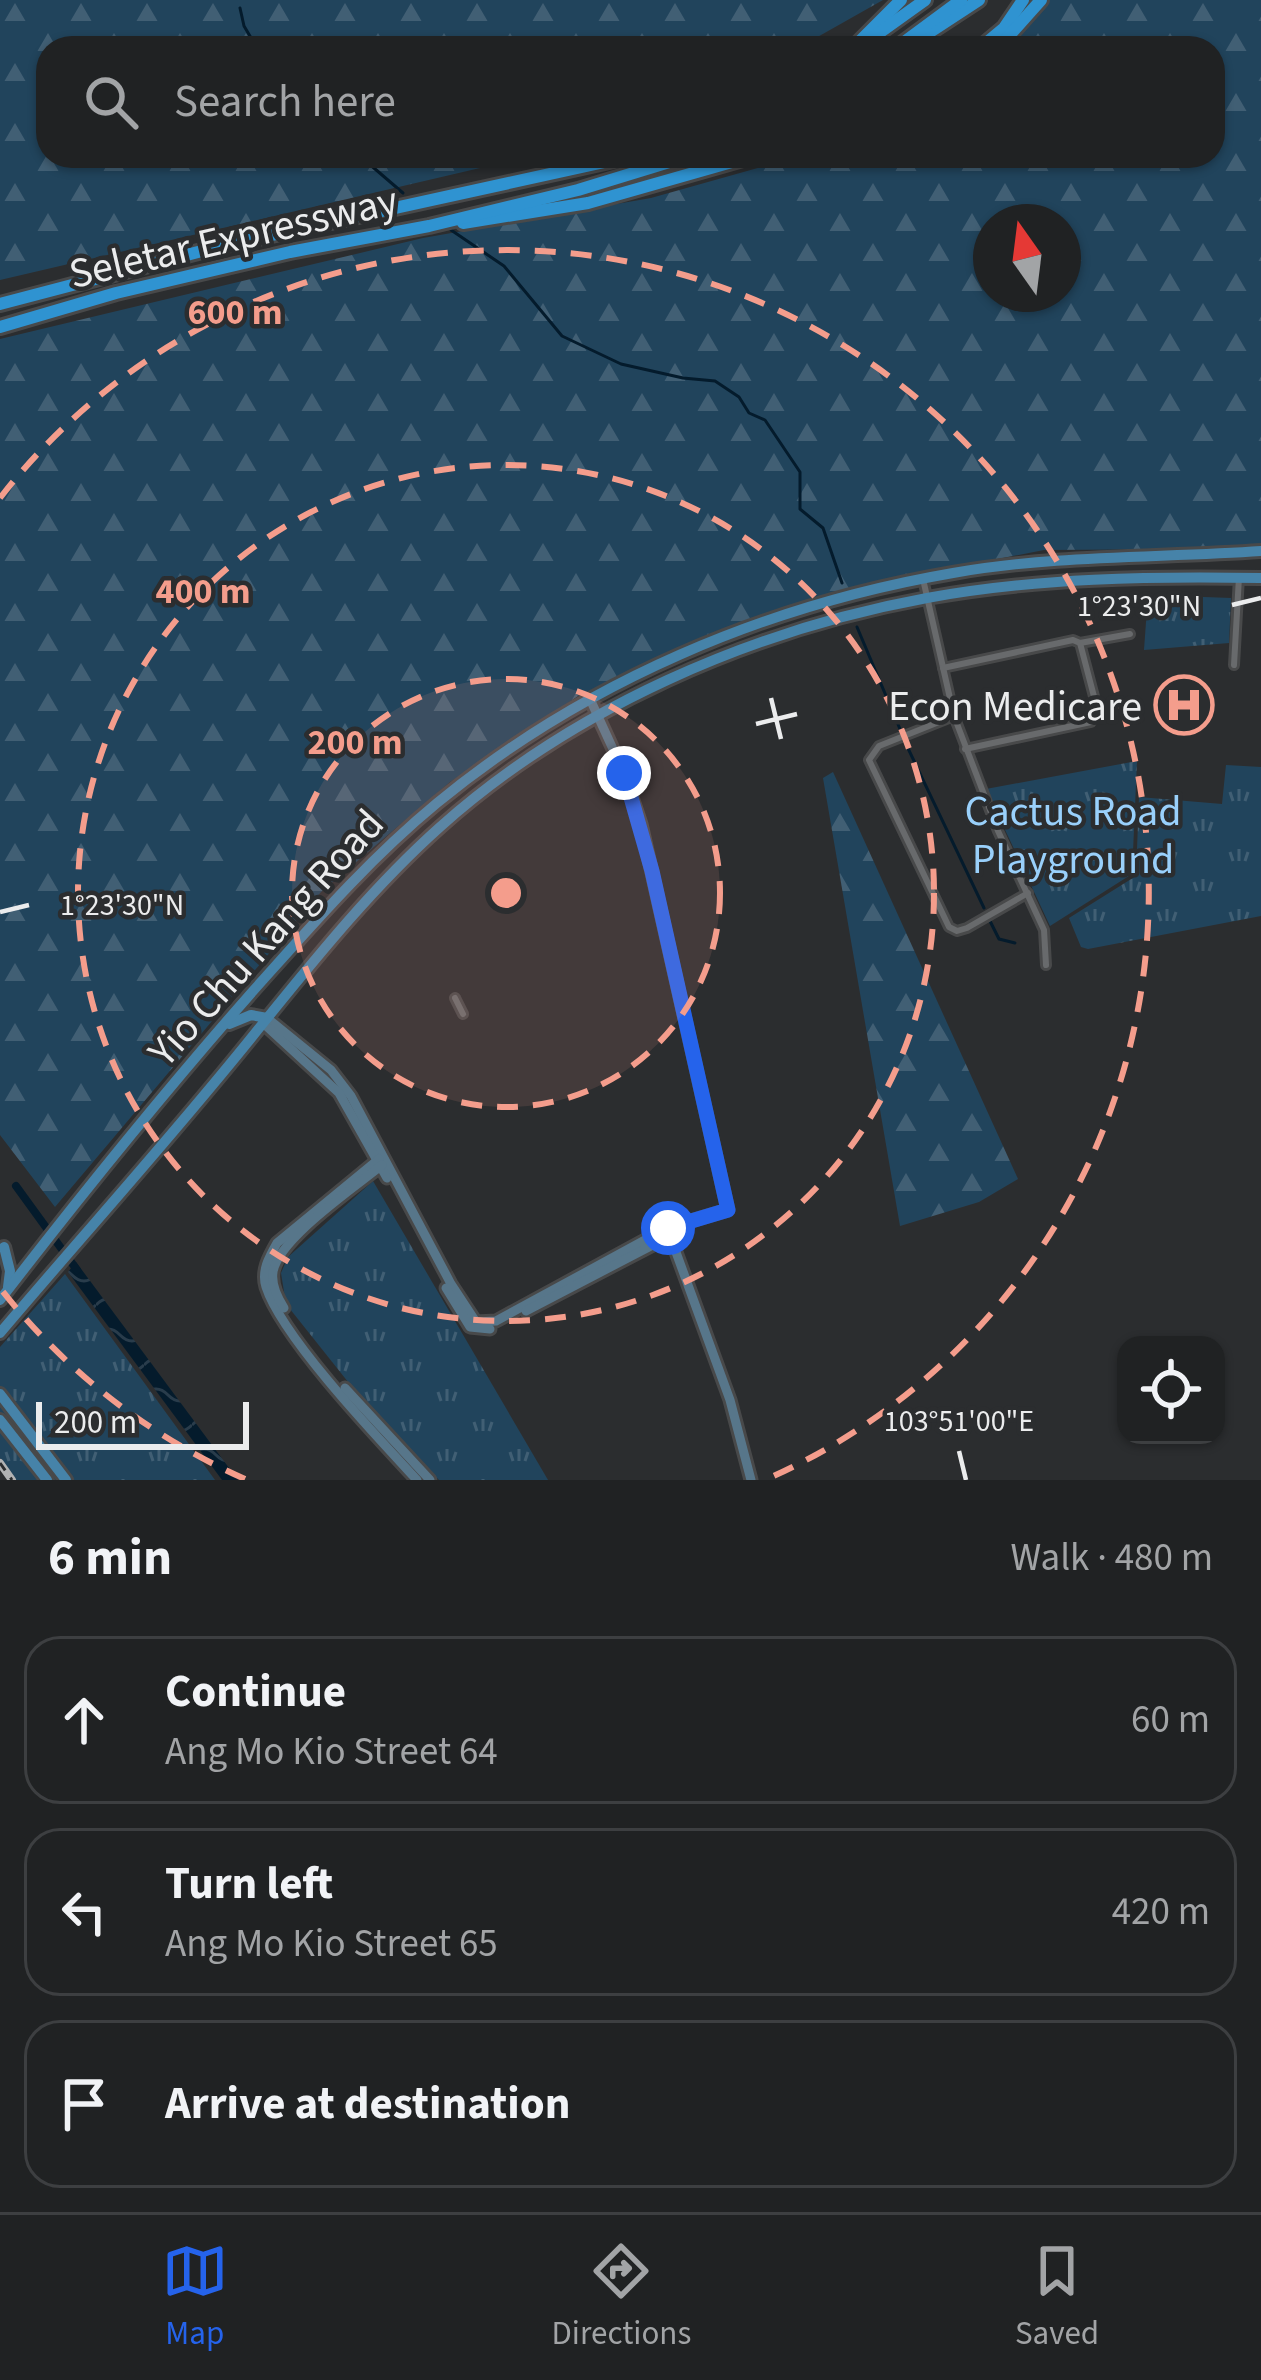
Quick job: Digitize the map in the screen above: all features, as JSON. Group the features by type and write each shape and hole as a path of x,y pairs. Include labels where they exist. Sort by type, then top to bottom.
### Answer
{"highway":[{"path":"863,36 901,0"},
{"path":"874,36 926,0"},
{"path":"915,36 961,0"},
{"path":"921,36 980,0"},
{"path":"994,36 1023,0"},
{"path":"1009,36 1041,0"},
{"name":"Seletar Expressway","path":"0,304 217,247 577,168"},
{"name":"Seletar Expressway","path":"0,327 116,293 429,226 650,168"},
{"path":"429,226 589,202 710,168"}],"main road":[{"name":"Yio Chu Kang Road","path":"4,1295 334,897 385,848 511,748 590,699 692,649 762,622 922,579 1046,562 1261,551"},
{"path":"1169,558 1163,570 1175,578"},
{"name":"Yio Chu Kang Road","path":"0,1333 263,1019 441,826 511,772 599,717 700,666 786,634 927,598 1065,581 1261,578"},
{"path":"221,1028 263,1019 256,987"},
{"path":"4,1247 10,1271 4,1295"},
{"path":"0,1394 66,1480"},
{"path":"0,1420 47,1480"}],"street":[{"path":"1234,665 1239,578"},
{"path":"922,579 954,716 1043,930 1046,964"},
{"path":"943,668 1072,640 1080,644 1130,634"},
{"path":"965,749 1091,722 1097,708 1080,644"},
{"path":"263,1019 339,1093 382,1161 464,1322 480,1330 493,1329 672,1231 728,1210 641,824 590,699"},
{"path":"954,716 880,746 869,760 949,927 967,928 1028,893"},
{"path":"455,998 464,1014"},
{"path":"382,1161 277,1243 268,1257 265,1282 307,1351 417,1480"},
{"path":"382,1161 284,1247 276,1261 274,1287 327,1367 430,1480"},
{"path":"672,1231 752,1480"}],"green space":[{"path":"0,0 883,0 819,36 36,36 36,168 480,168 0,280"},
{"path":"1033,0 1261,0 1261,544 1044,550 873,583 719,630 578,696 450,782 321,892 55,1207 0,1135 0,339 423,238 651,198 757,168 1225,168 1225,36 1002,36"},
{"path":"1148,595 1231,598 1229,643 1144,650"},
{"name":"Cactus Road Playground","path":"1137,761 1132,874 1050,926 986,789"},
{"path":"1226,765 1261,767 1261,916 1081,947 1069,918 1136,876 1139,797 1222,804"},
{"path":"833,772 1018,1179 979,1202 900,1226 823,778"},
{"path":"373,1181 548,1480 439,1480 368,1407 286,1304 281,1273 288,1257"},
{"path":"65,1274 215,1480 16,1480 0,1458 0,1347"}],"water":[{"path":"76,1262 238,1480 222,1480 68,1272"}],"waterway":[{"path":"240,8 250,36"},
{"path":"374,168 403,193"},
{"path":"451,230 504,266 562,336 621,364 715,381 739,397 749,413 765,420 800,472 800,509 823,528 842,583"},
{"path":"857,627 900,729"},
{"path":"905,742 984,908"},
{"path":"990,921 999,939 1015,943"},
{"path":"16,1186 77,1270"}],"railway":[{"path":"0,1463 12,1480"}],"place":[{"name":"Econ Medicare","path":"1184,705"}],"route":[{"path":"624,773 641,824 728,1210 668,1228"}]}
